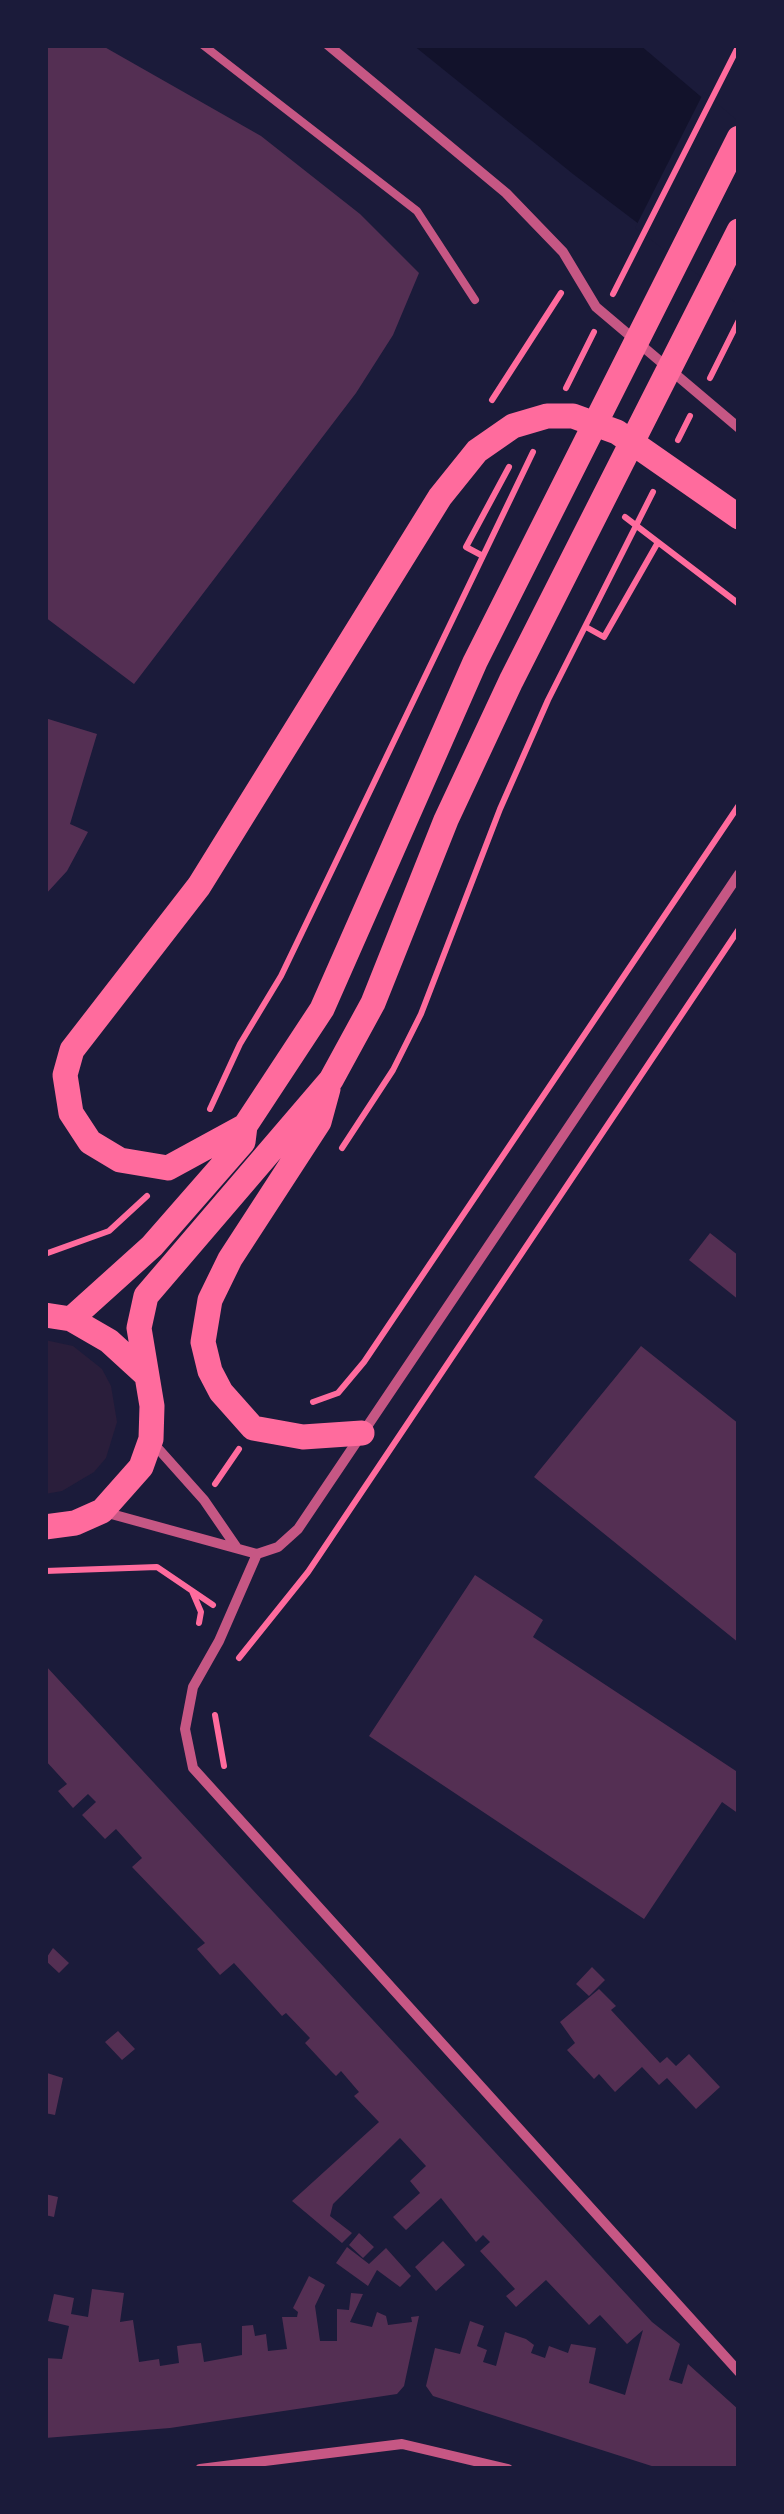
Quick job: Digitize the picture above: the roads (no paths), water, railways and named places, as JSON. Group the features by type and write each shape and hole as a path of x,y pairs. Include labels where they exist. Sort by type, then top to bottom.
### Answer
{"main road":[{"path":"71,1319 152,1246 243,1142 245,1126 322,1009 475,662 739,138"},
{"path":"45,1527 75,1522 102,1511 133,1479 151,1439 152,1406 139,1328 146,1296 331,1080 373,1003 446,820 511,681 739,231"},
{"path":"245,1126 168,1168 120,1160 90,1142 77,1124 65,1094 72,1050 199,886 440,496 477,451 520,424 574,416 618,432 739,518"},
{"path":"331,1080 319,1122 230,1259 210,1300 203,1342 221,1392 253,1428 303,1437 362,1433"},
{"path":"45,1314 71,1319 109,1341 144,1373"}],"street":[{"path":"328,45 506,194 563,252 596,307 736,426 739,437"},
{"path":"102,1511 257,1554 278,1546 298,1529 739,874"},
{"path":"151,1439 204,1500 237,1549"},
{"path":"257,1554 219,1641 193,1688 185,1729 193,1768 739,2372"},
{"path":"200,2469 402,2444 508,2469"}],"lane":[{"path":"202,45 417,211 475,300"}]}
